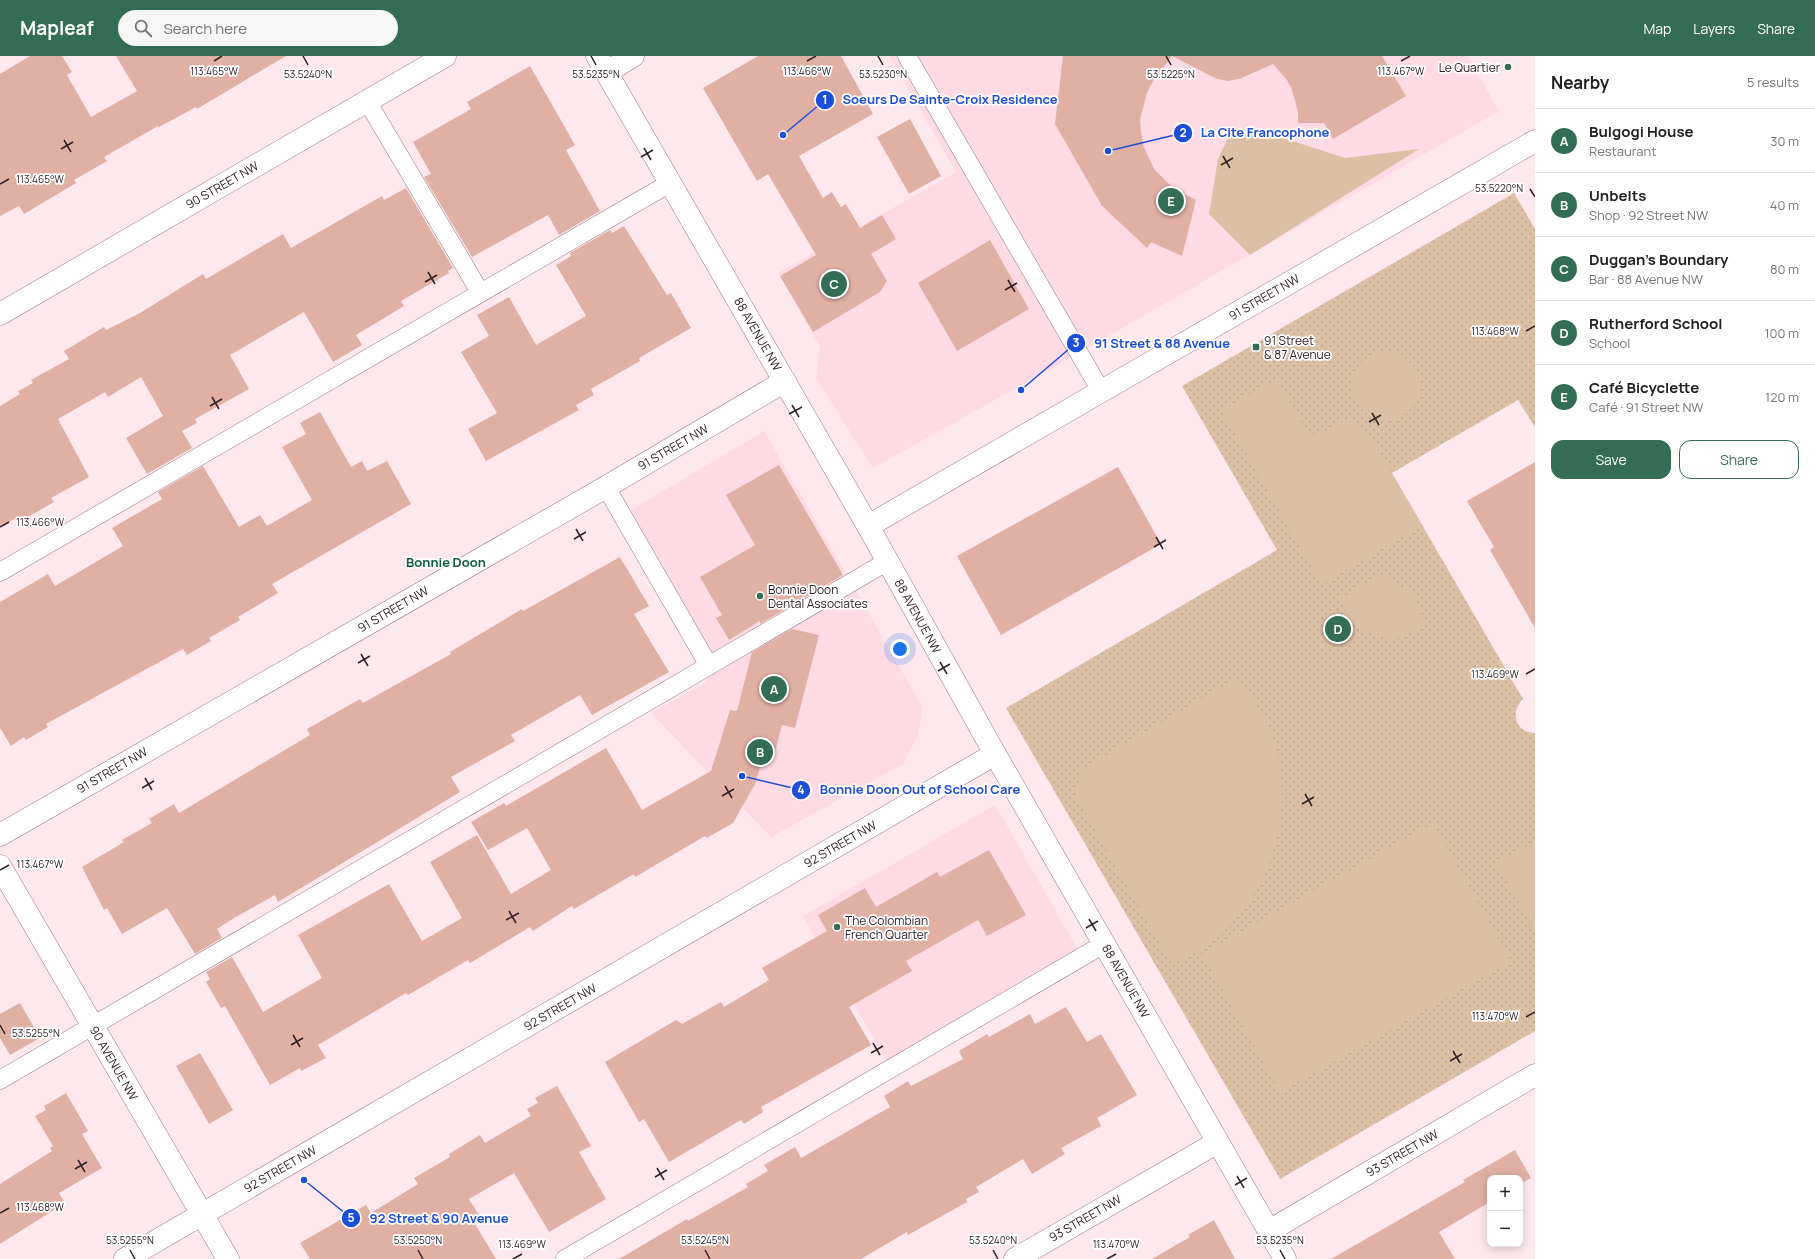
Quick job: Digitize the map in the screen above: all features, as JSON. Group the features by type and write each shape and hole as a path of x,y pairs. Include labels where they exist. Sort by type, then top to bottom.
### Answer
{"street":[{"name":"90 STREET NW","path":"0,314 445,56"},
{"path":"602,64 633,56"},
{"name":"88 AVENUE NW","path":"602,64 868,526 995,754 1285,1259"},
{"name":"91 STREET NW","path":"868,526 1534,144"},
{"name":"91 STREET NW","path":"0,836 606,487 785,381"},
{"name":"92 STREET NW","path":"125,1259 995,754"},
{"name":"90 AVENUE NW","path":"0,866 228,1259"},
{"name":"93 STREET NW","path":"1269,1232 1534,1079"},
{"name":"93 STREET NW","path":"1015,1259 1218,1142"}],"lane":[{"path":"907,56 1101,391"},
{"path":"367,101 480,292"},
{"path":"0,572 670,183"},
{"path":"606,487 709,666"},
{"path":"0,1080 888,561"},
{"path":"564,1259 1104,944"}],"shaded area":[{"path":"889,56 1467,56 1499,111 1065,361 873,468 816,378 820,347 778,273 956,172"},
{"path":"1242,133 1277,136 1345,158 1419,149 1250,255 1209,214 1218,159 1228,138"},
{"path":"1514,193 1535,229 1535,427 1518,400 1392,473 1523,699 1519,704 1516,715 1519,726 1523,730 1535,733 1535,1031 1280,1179 1006,708 1277,550 1182,386"},
{"path":"1386,352 1399,355 1410,362 1417,373 1420,386 1417,399 1410,410 1399,417 1386,420 1373,417 1362,410 1355,399 1352,386 1355,373 1362,362 1373,355"},
{"path":"1278,381 1308,433 1315,435 1322,433 1342,422 1350,421 1359,425 1369,434 1422,525 1326,582 1321,582 1318,579 1223,413 1224,409 1270,383"},
{"path":"764,431 923,708 918,735 903,764 771,837 651,713 707,682 616,519"},
{"path":"1382,574 1413,594 1426,625 1393,640 1355,626 1339,599"},
{"path":"1237,678 1264,717 1277,752 1282,781 1281,810 1277,839 1268,867 1254,893 1237,918 1211,943 1172,965 1075,795 1082,769"},
{"path":"995,805 1078,950 887,1062 803,916"},
{"path":"1433,823 1511,961 1280,1092 1202,954"},
{"path":"1535,841 1535,931 1496,863"}],"building":[{"path":"30,56 62,56 72,72 67,75 91,117 137,91 116,56 286,56 197,109 196,107 159,127 158,126 104,157 107,161 74,180 76,183 24,214 19,206 0,216 0,74"},
{"path":"758,56 841,56 873,114 799,156 823,198 832,192 841,207 846,204 860,228 882,215 896,239 871,254 887,281 880,292 813,332 780,276 816,255 768,174 757,181 703,88"},
{"path":"1063,56 1172,56 1153,81 1147,93 1140,119 1143,145 1154,169 1173,188 1196,200 1182,256 1151,242 1147,248 1102,206 1055,124"},
{"path":"1172,56 1382,56 1406,96 1333,139 1324,123 1298,123 1298,112 1292,90 1287,80 1273,64 1239,79 1228,81 1217,79"},
{"path":"530,66 575,145 566,150 600,211 559,235 548,215 472,257 424,177 431,174 413,142 471,109 467,102"},
{"path":"910,119 941,176 909,194 877,137"},
{"path":"406,188 453,268 448,271 449,273 401,301 404,306 356,335 362,345 333,362 304,312 230,355 249,389 195,419 197,423 182,431 192,448 147,474 126,438 163,416 141,377 108,397 105,392 58,419 89,477 51,498 54,502 21,521 18,517 0,527 0,406 20,394 18,391 33,383 31,380 69,359 64,351 104,327 106,330 140,313 203,274 206,279 283,234 291,248 382,196 384,200"},
{"path":"624,226 667,295 671,293 691,328 639,358 640,361 591,389 594,395 576,405 579,410 486,461 468,429 497,413 461,352 489,336 477,315 509,297 536,345 586,316 556,265 571,256 570,253 610,230 612,233"},
{"path":"990,240 1029,309 957,351 918,283"},
{"path":"320,412 351,467 362,461 367,471 387,461 411,504 272,584 278,593 238,617 240,620 209,638 211,641 187,655 183,649 46,724 48,727 26,740 24,737 11,746 0,728 0,602 48,574 55,586 123,546 112,528 162,499 158,492 203,466 239,527 260,515 267,526 312,500 282,447 306,434 300,423"},
{"path":"1535,462 1535,628 1490,550 1494,547 1467,501"},
{"name":"Bonnie Doon Dental Associates","path":"779,465 843,575 760,624 760,621 729,640 716,618 722,615 700,577 755,545 726,495"},
{"path":"1118,467 1161,544 1001,635 957,556"},
{"path":"620,557 649,606 634,614 669,672 592,715 580,695 511,735 515,741 451,777 460,792 278,902 275,895 234,918 217,929 222,938 195,954 167,908 122,934 107,908 104,910 82,867 124,842 122,840 152,823 149,819 174,804 179,813 310,735 307,729 360,699 363,703 451,654 450,652 522,609 523,611"},
{"path":"792,629 819,635 795,728 782,725 775,752 762,760 755,784 733,823 707,838 705,836 635,877 634,874 574,909 572,906 533,931 530,927 470,963 468,960 408,995 406,993 318,1045 326,1058 301,1071 300,1068 270,1085 225,1006 221,1008 206,982 210,979 206,972 232,957 263,1012 322,978 298,935 389,884 422,941 462,918 430,862 477,835 511,894 551,870 527,828 488,850 471,822 504,803 506,806 606,748 642,810 711,771 730,710 737,711 752,652"},
{"path":"989,850 1026,915 987,936 978,920 906,961 912,971 849,1007 871,1045 761,1107 763,1112 744,1124 741,1120 669,1162 644,1119 639,1122 605,1062 676,1020 682,1024 721,1002 724,1007 769,980 762,968 827,931 818,915 865,888 876,907 937,872 940,877"},
{"path":"20,1003 40,1038 10,1055 0,1038 0,1014"},
{"path":"1066,1007 1087,1042 1101,1034 1137,1095 1097,1118 1101,1126 1061,1148 1065,1154 1032,1174 1023,1159 976,1187 979,1192 966,1199 967,1202 908,1235 907,1232 861,1259 619,1259 687,1219 688,1221 748,1187 746,1184 768,1171 764,1165 795,1147 801,1158 890,1107 884,1096 908,1081 911,1086 963,1059 959,1051 987,1034 989,1037 1030,1014 1035,1024"},
{"path":"200,1053 233,1110 209,1124 176,1066"},
{"path":"557,1086 591,1146 579,1152 606,1199 549,1232 514,1173 469,1199 479,1215 472,1219 496,1259 310,1259 300,1243 366,1205 371,1213 418,1184 414,1178 450,1157 449,1154 480,1135 485,1143 531,1116 527,1109 538,1103 535,1098"},
{"path":"66,1093 88,1131 82,1134 102,1168 59,1193 65,1203 0,1244 0,1184 52,1151 50,1148 53,1146 35,1116 46,1110 44,1106"},
{"path":"1515,1150 1531,1178 1523,1182 1523,1175 1487,1175 1487,1204 1439,1232 1455,1259 1331,1259 1465,1182 1463,1180"},
{"path":"1214,1220 1235,1259 1152,1259 1190,1237 1188,1235"}],"place":[{"name":"Le Quartier","path":"1508,67"},
{"name":"Soeurs De Sainte-Croix Residence","path":"783,135"},
{"name":"La Cite Francophone","path":"1108,151"},
{"name":"Café Bicyclette","path":"1171,201"},
{"name":"Duggan's Boundary","path":"834,284"},
{"name":"91 Street & 87 Avenue","path":"1256,347"},
{"name":"91 Street & 88 Avenue","path":"1021,390"},
{"name":"Bonnie Doon Dental Associates","path":"760,596"},
{"name":"Rutherford School","path":"1338,629"},
{"name":"Bulgogi House","path":"774,689"},
{"name":"Unbelts","path":"760,752"},
{"name":"Bonnie Doon Out of School Care","path":"742,776"},
{"name":"The Colombian French Quarter","path":"837,927"},
{"name":"92 Street & 90 Avenue","path":"304,1180"}],"district":[{"name":"Bonnie Doon","path":"446,562"}]}
